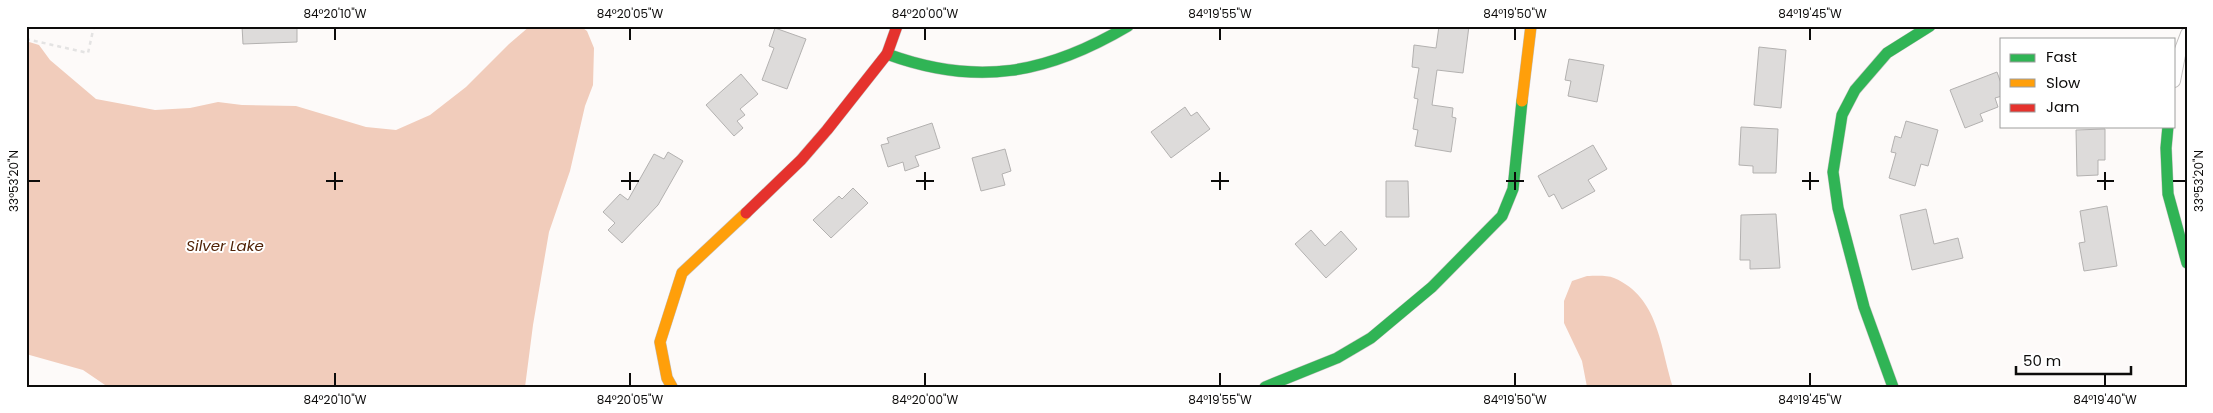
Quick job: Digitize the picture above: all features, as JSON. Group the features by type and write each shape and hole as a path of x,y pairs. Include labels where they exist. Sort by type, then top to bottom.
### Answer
{"street":[{"path":"672,387 667,378 660,342 682,272 801,160 887,54 897,26"},
{"path":"887,54 953,72 996,73 1045,64 1101,44 1128,26"},
{"path":"1265,387 1337,358 1371,338 1432,287 1502,216 1513,189 1531,26"},
{"path":"1894,387 1864,307 1838,208 1833,172 1842,115 1855,90 1887,53 1930,26"},
{"path":"2176,71 2179,55 2187,34"},
{"path":"2168,128 2166,148 2168,194 2187,263"}],"path":[{"path":"26,39 88,53 94,26"}],"water":[{"name":"Silver Lake","path":"530,26 580,26 587,31 594,48 593,85 585,106 570,171 549,232 533,325 525,387 108,387 83,370 26,354 26,41 39,45 50,60 96,99 155,110 190,108 218,102 242,105 296,106 366,127 396,130 430,115 466,87"},
{"path":"1587,276 1614,278 1629,286 1640,297 1649,310 1655,325 1673,387 1587,387 1582,361 1564,323 1564,301 1572,281"}],"building":[{"path":"242,26 297,26 297,42 243,44"},
{"path":"1439,26 1469,26 1463,73 1437,70 1432,105 1453,108 1452,117 1456,118 1451,152 1415,146 1418,130 1413,129 1418,99 1414,98 1419,68 1412,67 1414,45 1436,48"},
{"path":"775,28 806,39 787,89 762,80 774,48 769,46"},
{"path":"1759,47 1786,50 1781,108 1754,105"},
{"path":"1569,59 1604,65 1597,102 1568,96 1571,81 1565,80"},
{"path":"1997,72 2000,80 2000,97 1995,98 1998,107 1980,114 1983,121 1965,128 1950,90"},
{"path":"741,74 758,94 740,109 745,115 737,121 743,128 734,136 706,105"},
{"path":"1185,107 1191,116 1197,112 1210,129 1171,158 1151,132"},
{"path":"1906,121 1938,130 1928,166 1921,164 1915,186 1889,178 1896,153 1891,152 1895,136 1901,138"},
{"path":"932,123 940,148 915,156 919,166 905,171 903,162 888,167 881,145 889,143 887,138"},
{"path":"1741,127 1778,129 1776,173 1753,173 1753,166 1739,165"},
{"path":"2105,129 2105,160 2098,160 2098,175 2077,176 2076,130"},
{"path":"1593,145 1607,169 1588,180 1595,191 1562,209 1554,194 1549,197 1538,176"},
{"path":"1005,149 1011,171 1002,174 1005,185 981,191 972,158"},
{"path":"668,152 683,161 658,205 622,243 608,230 615,223 603,212 620,194 628,200 654,154 664,159"},
{"path":"1386,181 1408,181 1409,217 1386,217"},
{"path":"853,188 868,203 831,238 813,220 839,196 842,199"},
{"path":"2107,206 2117,266 2084,271 2079,243 2085,242 2080,211"},
{"path":"1926,209 1934,244 1958,238 1963,258 1912,270 1900,215"},
{"path":"1776,214 1780,268 1750,269 1750,260 1740,260 1741,215"},
{"path":"1311,230 1325,246 1341,231 1357,249 1326,278 1295,244"}],"traffic: fast":[{"path":"887,54 920,64 951,70 981,72 1011,70 1040,65 1069,55 1128,26"},
{"path":"1893,387 1864,307 1838,208 1833,172 1842,115 1855,90 1887,53 1930,26"},
{"path":"1265,387 1337,358 1371,338 1432,287 1502,216 1513,189 1522,101"},
{"path":"2168,128 2166,148 2168,194 2187,263"}],"traffic: slow":[{"path":"1522,101 1531,26"},
{"path":"672,387 667,378 660,342 682,273 746,213"}],"traffic: jam":[{"path":"746,213 801,160 827,130 887,54 897,26"}]}
